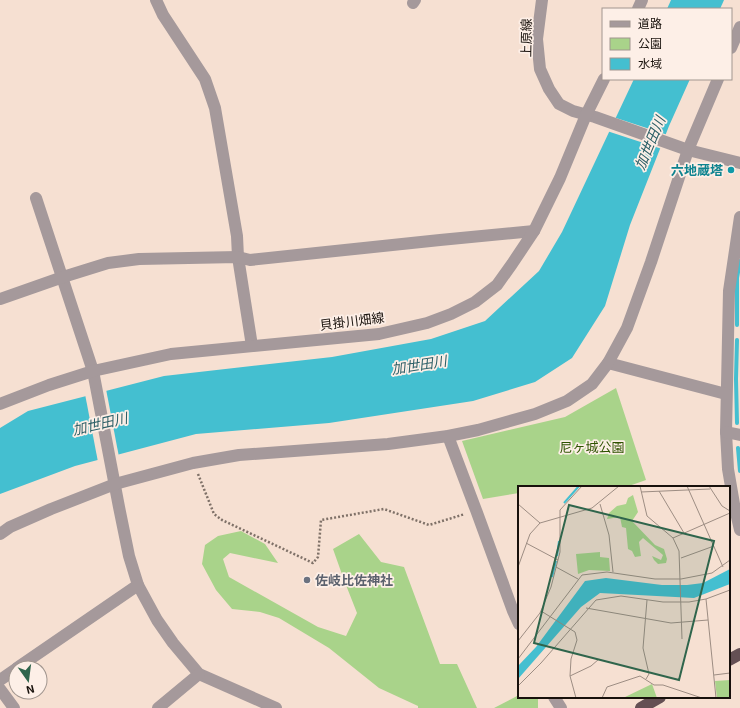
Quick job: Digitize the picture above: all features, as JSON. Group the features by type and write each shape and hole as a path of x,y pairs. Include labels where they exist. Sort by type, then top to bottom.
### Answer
{"highway":[{"path":"730,659 740,654"},
{"path":"642,708 658,698"}],"street":[{"path":"156,0 163,15 205,79 215,108 237,236 238,257 252,346"},
{"name":"上原線","path":"542,0 537,39 540,69 549,89 559,104 573,111 684,149 740,163"},
{"path":"732,46 740,27"},
{"name":"貝掛川畑線","path":"0,404 49,385 94,376 171,354 379,334 426,323 451,314 475,302 497,285 534,231 591,116 593,101 604,80"},
{"path":"0,534 114,479 239,455 388,444 448,436 478,430 535,414 567,401 592,384 608,363 627,328 651,262 684,149 718,80"},
{"path":"36,198 94,376 129,556 138,585 157,620 173,643 199,674 276,708"},
{"path":"740,218 729,291 726,394 728,469 740,530"},
{"path":"0,299 62,277 108,263 139,259 238,257 250,260 432,240 534,231"},
{"path":"608,363 726,394"},
{"path":"726,432 740,435"},
{"path":"448,436 518,622"},
{"path":"29,660 138,585"},
{"path":"158,708 199,674"},
{"path":"0,689 14,708"},
{"path":"555,698 561,708"}],"path":[{"path":"193,463 214,514 222,520 313,563 318,557 321,520 384,509 429,525 476,510"}],"green space":[{"name":"尼ヶ城公園","path":"616,388 646,480 629,486 518,486 518,493 483,499 462,441 565,417"},
{"path":"241,531 265,544 278,563 230,553 223,559 229,577 318,627 346,636 357,613 333,549 359,534 381,562 404,567 440,664 457,664 477,708 418,708 418,706 379,688 329,648 279,618 260,612 232,609 216,590 202,564 205,545 218,536"},
{"path":"518,696 518,698 538,698 538,708 494,708"}],"water":[{"path":"671,0 724,0 720,8 667,8"},
{"name":"加世田川","path":"634,80 690,80 669,126 630,225 605,306 572,358 535,382 473,401 329,423 196,434 75,466 0,494 0,428 28,411 164,376 332,357 431,339 485,321 539,271 562,232"}],"pier":[{"path":"613,117 668,135 662,149 607,131"},
{"path":"106,389 119,457 98,462 85,394"}],"waterway":[{"path":"737,325 737,278 740,261"},
{"path":"737,340 737,423"},
{"path":"738,448 740,471"}],"place":[{"name":"六地蔵塔","path":"731,170"},
{"name":"佐岐比佐神社","path":"307,580"}]}
